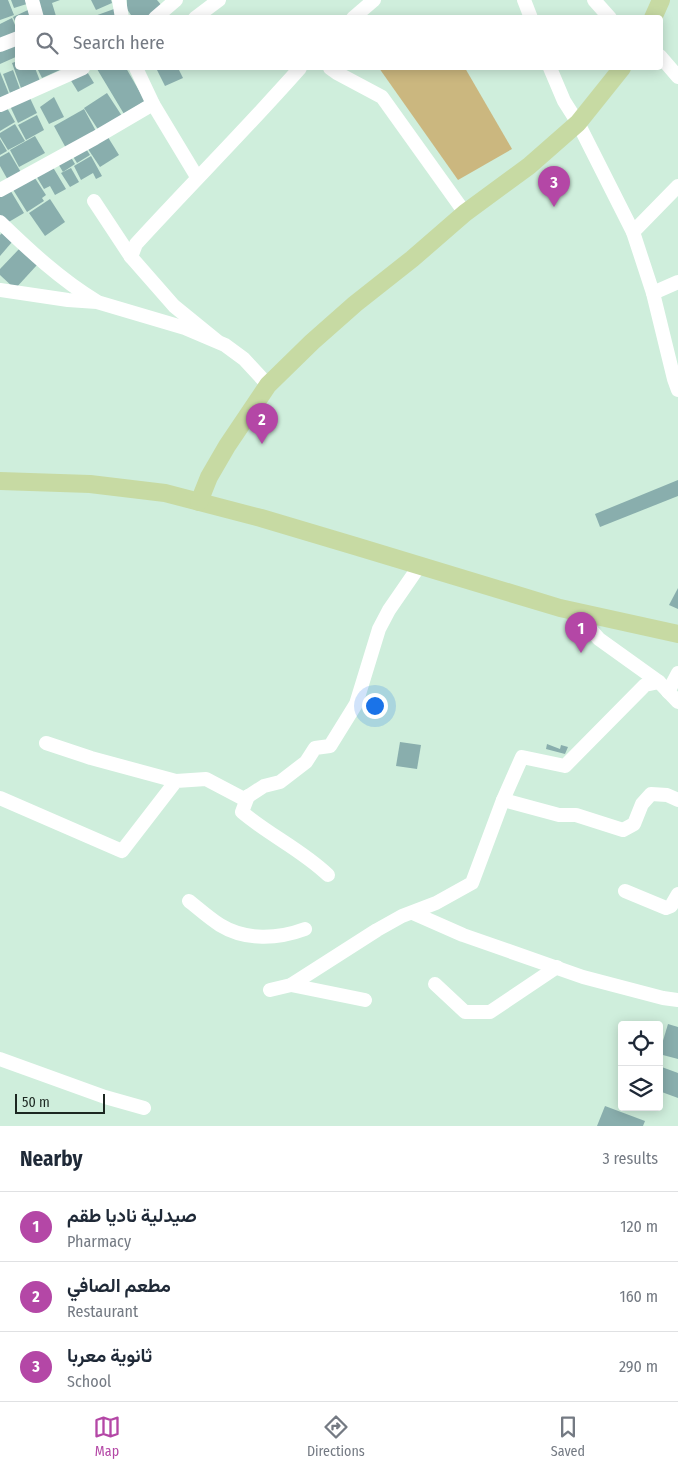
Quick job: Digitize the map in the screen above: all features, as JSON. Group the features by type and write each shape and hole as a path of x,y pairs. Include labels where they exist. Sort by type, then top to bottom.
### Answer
{"main road":[{"path":"654,15 661,0"},
{"path":"199,502 209,477 227,446 268,385 312,342 465,213 529,166 578,123 620,70"},
{"path":"0,481 90,484 165,493 575,612 678,634"}],"street":[{"path":"32,0 36,15"},
{"path":"119,0 122,15"},
{"path":"158,15 176,0"},
{"path":"199,15 219,0"},
{"path":"356,15 374,0"},
{"path":"524,0 530,15"},
{"path":"594,0 607,15"},
{"path":"0,45 15,39"},
{"path":"663,60 678,77"},
{"path":"0,105 79,70"},
{"path":"137,70 153,104 197,177"},
{"path":"131,257 136,244 298,70"},
{"path":"333,70 382,97 465,213"},
{"path":"551,70 564,101 578,123 633,232 653,293 677,382"},
{"path":"0,190 153,104"},
{"path":"633,232 678,187"},
{"path":"94,201 131,257 174,306 217,341"},
{"path":"0,222 45,264 79,291 97,302"},
{"path":"653,293 678,282"},
{"path":"0,290 68,300 97,302 185,328 226,345 244,359 268,385"},
{"path":"46,743 90,758 176,781 206,779 244,799 264,786 280,782 306,762 315,748 330,746 356,704 379,629 389,610 420,566"},
{"path":"575,612 599,639 664,687 678,702"},
{"path":"664,687 678,673"},
{"path":"270,990 291,985 377,930 402,916 436,903 472,883 503,800 522,757 565,766 645,685 664,687"},
{"path":"0,798 122,851 176,781"},
{"path":"503,800 559,815 576,814 623,830 634,824 642,804 651,794 668,795 678,800"},
{"path":"248,796 242,812 294,848 328,875"},
{"path":"625,891 666,908 671,906 678,894"},
{"path":"189,901 221,926 252,937 288,935 306,929"},
{"path":"412,913 463,935 583,977 663,998 678,1000"},
{"path":"435,984 465,1012 490,1012 557,967"},
{"path":"291,985 365,1000"},
{"path":"0,1059 105,1098 144,1108"}],"shaded area":[{"path":"380,70 466,70 512,149 458,180"}],"building":[{"path":"0,0 8,0 14,15 0,20"},
{"path":"11,0 29,0 30,3 14,8"},
{"path":"34,0 60,0 52,3 56,15 39,15"},
{"path":"91,0 111,0 112,3 96,10"},
{"path":"127,0 157,0 162,6 151,15 131,15 127,9"},
{"path":"114,9 116,15 98,15"},
{"path":"28,10 30,15 17,15"},
{"path":"12,18 15,25 15,34 0,41 0,24"},
{"path":"15,45 15,57 0,64 0,50"},
{"path":"15,62 15,70 36,70 40,81 21,88 12,63"},
{"path":"13,70 20,89 10,93 3,74"},
{"path":"38,70 60,70 42,78"},
{"path":"86,70 94,83 78,92 70,79"},
{"path":"98,70 127,70 145,101 124,114"},
{"path":"157,70 179,70 183,78 165,86"},
{"path":"0,72 9,94 0,98"},
{"path":"107,93 122,116 99,131 84,108"},
{"path":"29,96 37,113 18,123 10,106"},
{"path":"54,97 64,117 49,124 40,107"},
{"path":"6,106 15,122 0,131 0,110"},
{"path":"84,109 97,133 67,150 54,126"},
{"path":"37,115 44,130 26,140 18,125"},
{"path":"15,124 25,141 8,150 0,137 0,133"},
{"path":"106,134 119,155 100,167 86,146"},
{"path":"35,136 45,153 19,167 10,150"},
{"path":"0,139 7,151 0,155"},
{"path":"85,147 90,155 77,163 72,155"},
{"path":"9,152 22,174 9,182 0,166 0,157"},
{"path":"69,154 75,164 63,172 57,162"},
{"path":"91,156 102,176 96,179 93,173 81,180 74,166"},
{"path":"51,164 66,189 55,195 50,186 44,189 35,174"},
{"path":"71,168 79,182 70,187 61,173"},
{"path":"33,175 46,195 42,198 44,201 27,212 12,188"},
{"path":"9,188 24,213 7,223 0,215 0,193"},
{"path":"50,199 65,222 45,236 29,213"},
{"path":"2,233 12,242 0,256 0,235"},
{"path":"20,248 37,265 15,289 0,275 0,269"},
{"path":"678,480 678,496 600,527 595,514"},
{"path":"678,588 678,609 669,605"},
{"path":"400,742 421,745 417,769 396,766"},
{"path":"547,744 560,749 561,745 568,747 565,754 546,749"},
{"path":"668,1024 678,1027 678,1059 663,1055 663,1041"},
{"path":"663,1067 678,1073 678,1098 663,1092"},
{"path":"605,1106 645,1121 643,1126 597,1126"}],"place":[{"name":"ثانوية معربا","path":"554,207"},
{"name":"مطعم الصافي","path":"262,444"},
{"name":"صيدلية ناديا طقم","path":"581,653"}]}
